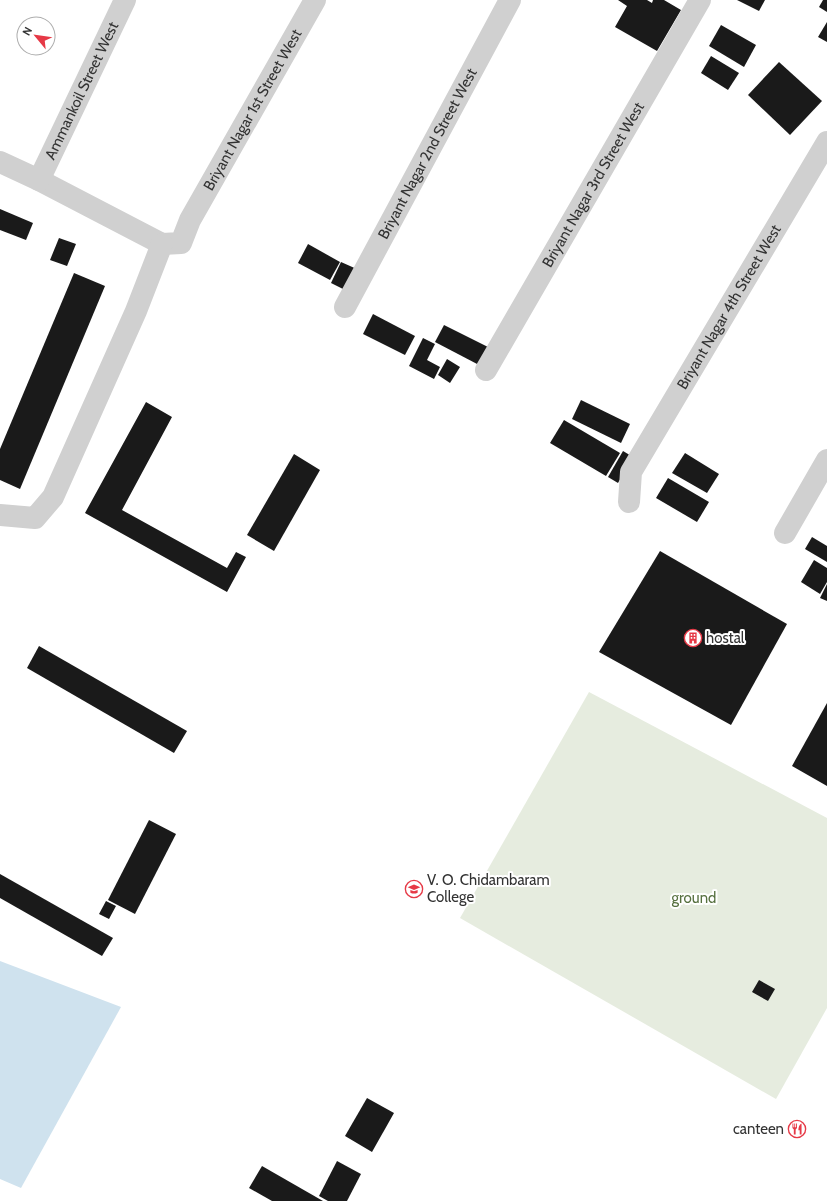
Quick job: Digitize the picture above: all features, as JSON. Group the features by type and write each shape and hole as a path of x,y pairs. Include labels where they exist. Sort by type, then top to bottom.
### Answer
{"street":[{"name":"Ammankoil Street West","path":"39,180 125,0"},
{"name":"Briyant Nagar 1st Street West","path":"162,244 181,243 190,220 315,0"},
{"name":"Briyant Nagar 2nd Street West","path":"345,307 510,0"},
{"name":"Briyant Nagar 3rd Street West","path":"486,370 700,0"},
{"name":"Briyant Nagar 4th Street West","path":"629,502 631,472 827,142"},
{"path":"0,162 39,180 162,244 136,311 53,497 35,518 0,515"},
{"path":"784,533 827,460"}],"green space":[{"name":"ground","path":"589,692 827,818 827,1008 776,1099 460,918"}],"water":[{"path":"0,961 121,1007 21,1188 0,1179"}],"building":[{"path":"618,0 647,0 652,3 653,0 664,0 681,10 657,51 615,27 627,6"},
{"path":"737,0 765,0 759,11"},
{"path":"823,0 827,0 827,12 819,7"},
{"path":"827,22 827,42 818,37"},
{"path":"721,25 756,45 744,67 709,46"},
{"path":"711,56 739,73 728,90 701,73"},
{"path":"779,62 822,101 790,135 748,95"},
{"path":"0,209 33,223 26,240 0,230"},
{"path":"59,238 76,244 67,266 50,260"},
{"path":"308,244 340,262 330,280 298,263"},
{"path":"341,262 359,270 349,292 331,283"},
{"path":"74,273 105,286 20,489 0,480 0,449"},
{"path":"373,314 415,336 405,355 363,334"},
{"path":"444,325 488,347 479,365 435,342"},
{"path":"423,338 435,344 427,360 440,367 434,379 409,366"},
{"path":"447,359 460,367 450,383 438,375"},
{"path":"581,400 630,424 621,443 572,419"},
{"path":"146,402 172,417 122,510 227,568 236,552 246,557 227,592 85,513"},
{"path":"564,420 620,453 606,476 550,443"},
{"path":"623,451 633,457 618,483 608,477"},
{"path":"685,453 719,474 707,493 672,473"},
{"path":"294,454 320,470 274,551 247,535"},
{"path":"668,478 709,502 697,522 656,498"},
{"path":"812,537 827,546 827,562 805,549"},
{"name":"hostal","path":"660,551 787,624 731,725 599,652"},
{"path":"814,560 827,568 827,582 820,594 801,582"},
{"path":"827,584 827,601 820,598"},
{"path":"39,646 187,731 174,753 27,668"},
{"path":"827,703 827,786 792,766"},
{"path":"149,820 176,834 135,914 108,900"},
{"path":"0,874 113,938 102,956 0,898"},
{"path":"106,901 116,906 109,919 99,914"},
{"path":"759,980 775,989 768,1001 752,992"},
{"path":"367,1098 394,1113 372,1152 345,1136"},
{"path":"337,1161 361,1174 347,1201 328,1201 319,1196"},
{"path":"262,1166 323,1201 272,1201 249,1188"}],"place":[{"name":"hostal","path":"693,638"},
{"name":"V. O. Chidambaram College","path":"414,889"},
{"name":"canteen","path":"797,1129"}]}
